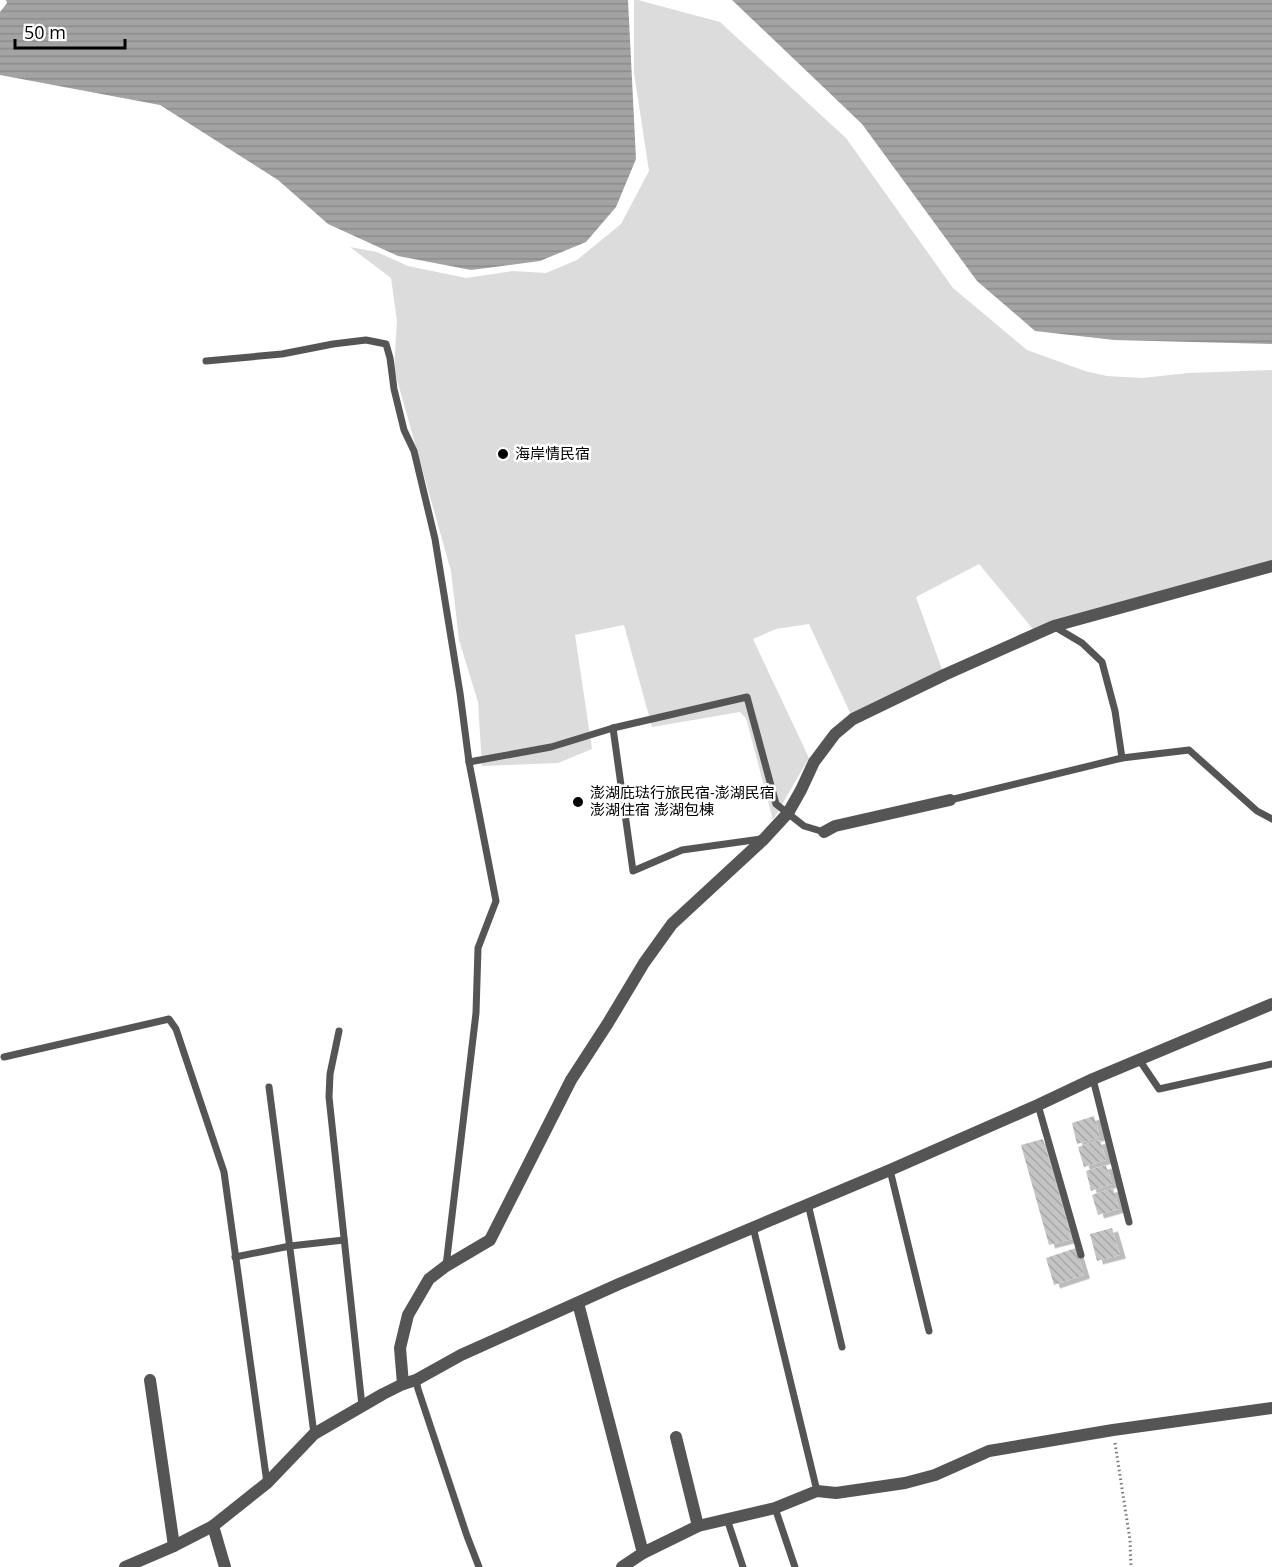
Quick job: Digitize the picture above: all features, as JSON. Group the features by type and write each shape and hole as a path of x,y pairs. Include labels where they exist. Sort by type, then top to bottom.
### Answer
{"street":[{"path":"403,1384 400,1348 408,1315 429,1279 490,1240 571,1080 644,963 672,924 764,839 788,813 814,762 835,734 852,719 1054,626 1272,566"},
{"path":"824,832 835,826 950,800"},
{"path":"125,1567 213,1526 267,1483 315,1434 362,1406 461,1355 753,1227 890,1170 1093,1079 1272,1004"},
{"path":"578,1303 643,1552"},
{"path":"150,1380 174,1546"},
{"path":"622,1567 643,1552 698,1526 775,1508 817,1491 836,1493 904,1483 934,1474 989,1451 1113,1430 1272,1408"},
{"path":"676,1437 698,1526"},
{"path":"213,1526 225,1567"}],"lane":[{"path":"206,361 282,354 366,340 386,344 390,358 394,389 405,430 414,451 435,539 469,762 496,901 478,948 476,1013 446,1266"},
{"path":"1054,626 1082,643 1102,662 1115,711 1122,758"},
{"path":"469,762 551,747 613,728 747,697 776,804 804,826 824,832"},
{"path":"613,728 633,871 682,850 764,839"},
{"path":"950,800 1122,758 1189,750 1257,811 1272,819"},
{"path":"4,1057 169,1019 176,1029 224,1172 267,1483"},
{"path":"339,1031 330,1074 328,1097 362,1406"},
{"path":"1140,1060 1159,1089 1272,1064"},
{"path":"1093,1079 1129,1222"},
{"path":"269,1087 315,1434"},
{"path":"1038,1105 1081,1255"},
{"path":"890,1170 929,1331"},
{"path":"808,1204 842,1347"},
{"path":"753,1227 817,1491"},
{"path":"235,1257 290,1246 344,1240"},
{"path":"416,1380 479,1567"},
{"path":"775,1508 795,1567"},
{"path":"727,1519 743,1567"}],"path":[{"path":"1113,1430 1130,1540 1131,1567"}],"shaded area":[{"path":"6,0 628,0 636,159 616,207 586,242 540,261 471,270 398,256 328,224 278,180 160,105 0,75 0,12 7,3"},
{"path":"634,0 720,22 846,138 953,288 1027,350 1085,371 1107,376 1142,378 1188,373 1272,370 1272,567 1037,634 979,564 916,597 944,675 853,719 809,624 776,629 753,639 809,758 773,820 746,718 740,712 652,727 624,625 575,635 592,749 558,763 482,766 478,702 459,640 451,571 394,369 397,321 391,278 350,247 377,252 408,266 466,278 513,271 546,273 577,260 621,224 649,171 634,73"},
{"path":"732,0 1272,0 1272,344 1114,340 1035,331 977,281 862,124"}],"building":[{"path":"1094,1116 1100,1137 1077,1144 1072,1123"},
{"path":"1043,1139 1072,1239 1049,1245 1021,1145"},
{"path":"1100,1140 1106,1160 1084,1167 1078,1147"},
{"path":"1106,1165 1112,1184 1091,1191 1086,1171"},
{"path":"1113,1188 1119,1209 1098,1215 1092,1195"},
{"path":"1112,1228 1120,1255 1097,1261 1090,1234"},
{"path":"1076,1248 1084,1275 1054,1285 1046,1258"}],"place":[{"name":"海岸情民宿","path":"503,454"},
{"name":"澎湖庇琺行旅民宿-澎湖民宿 澎湖住宿 澎湖包棟","path":"578,802"}]}
